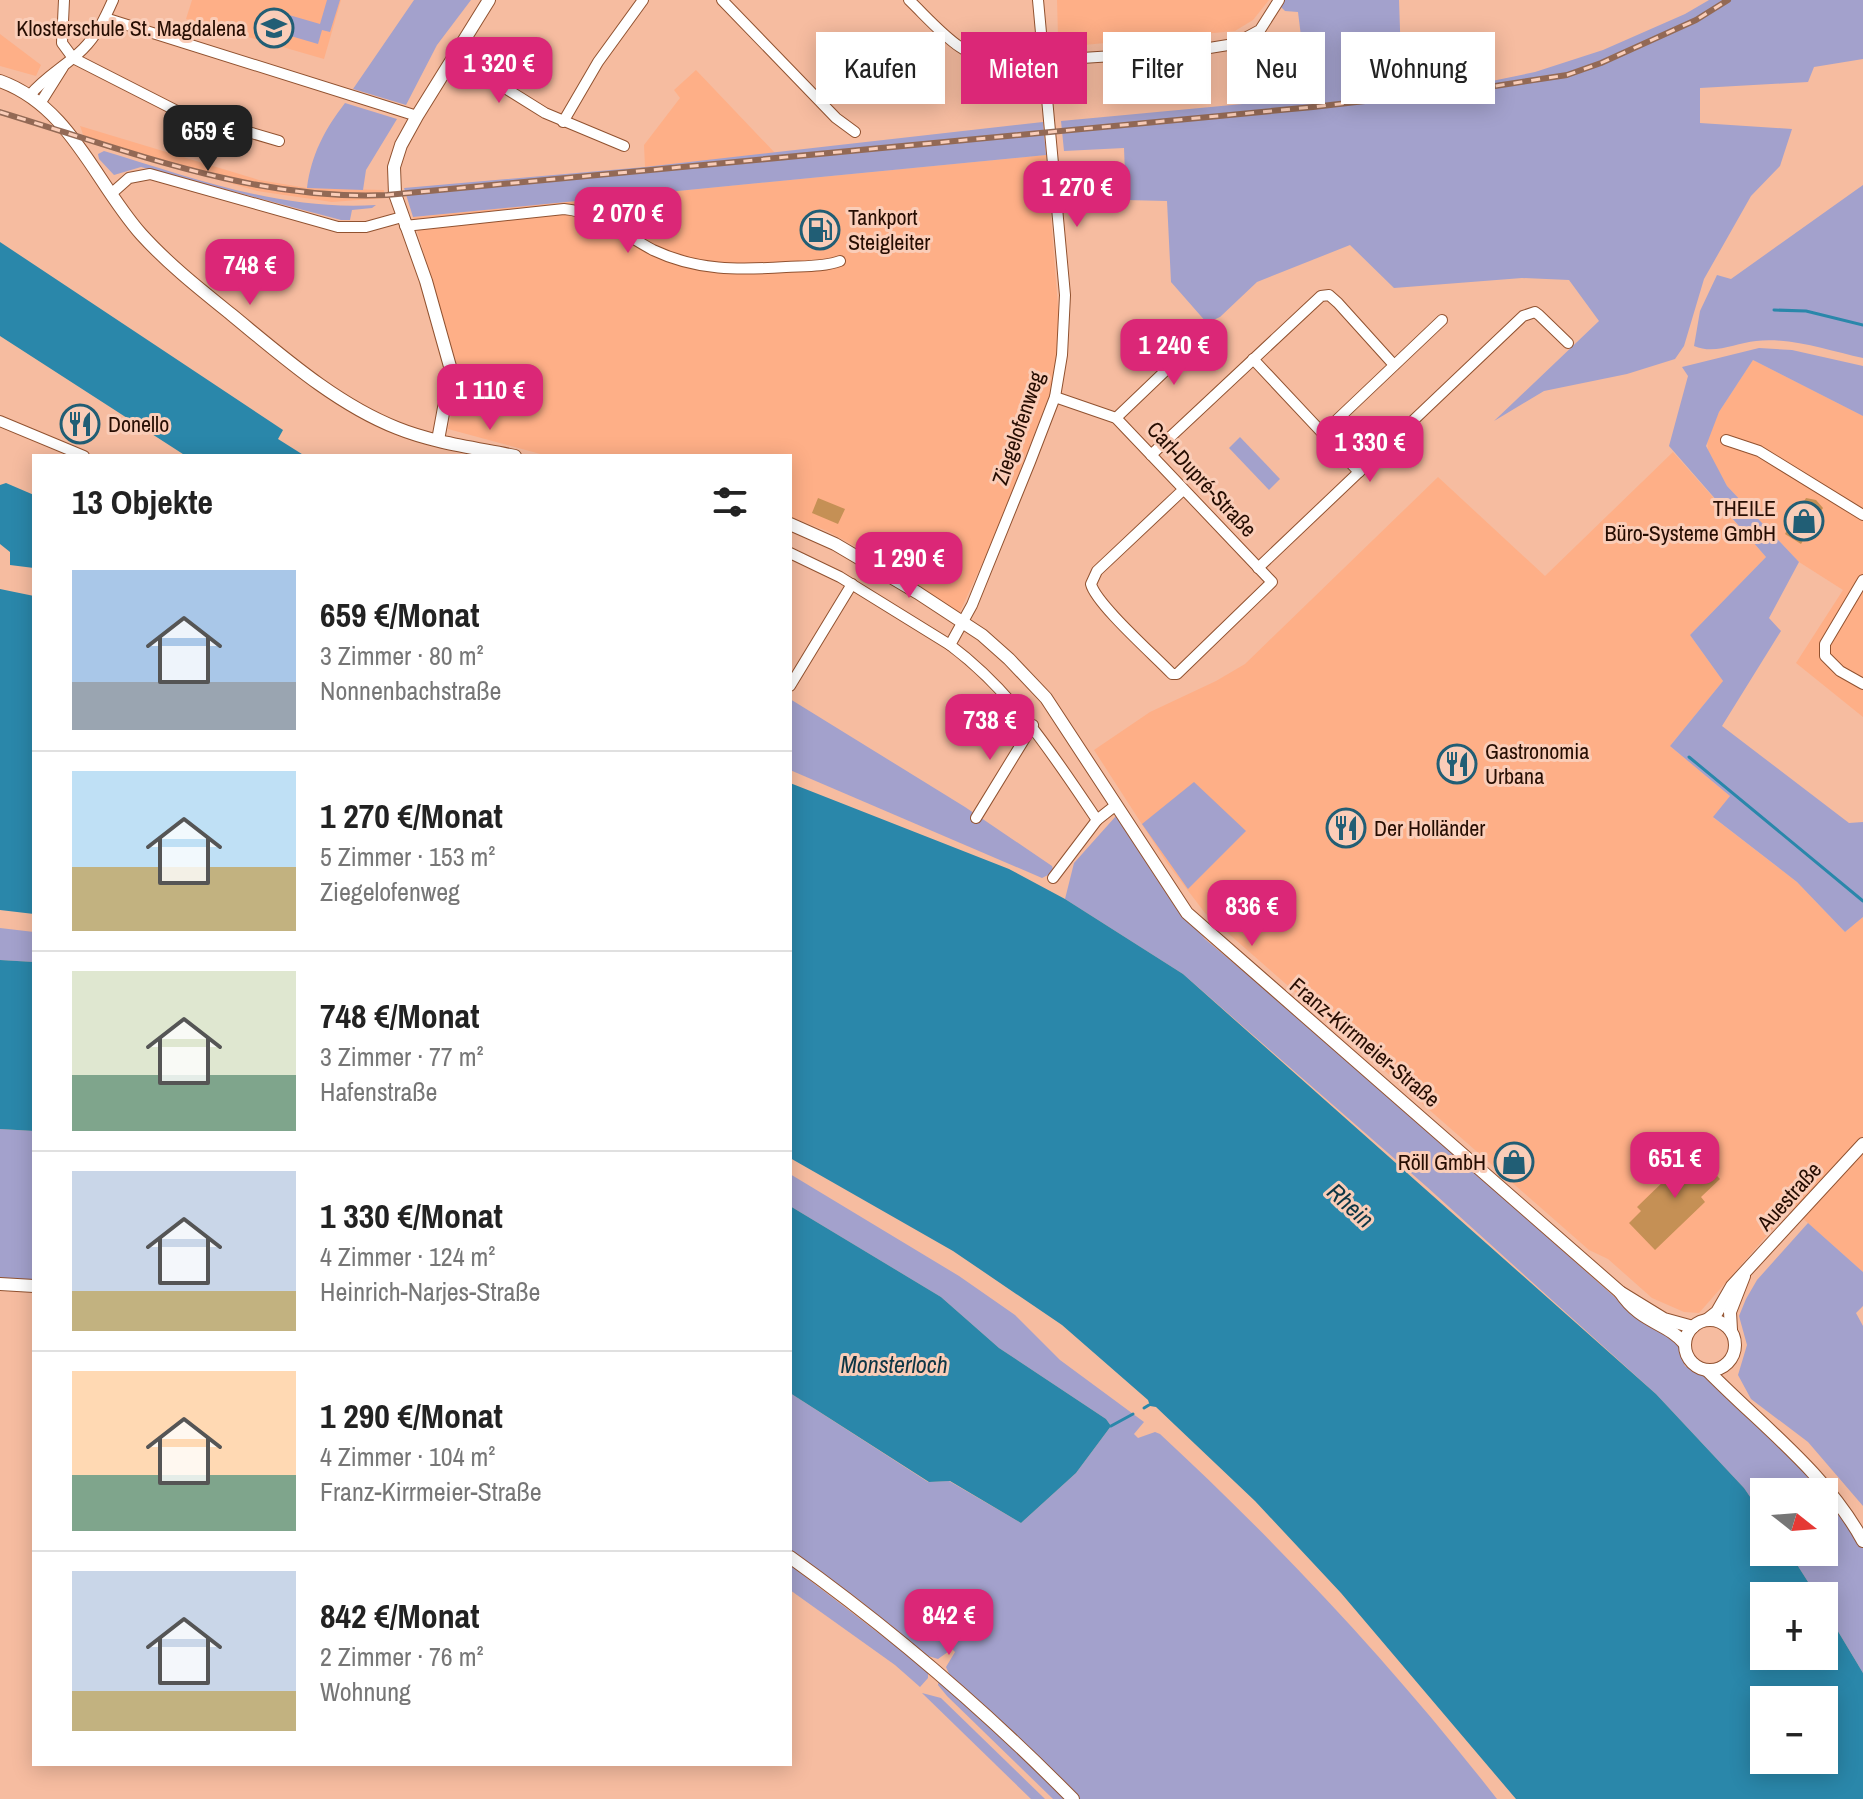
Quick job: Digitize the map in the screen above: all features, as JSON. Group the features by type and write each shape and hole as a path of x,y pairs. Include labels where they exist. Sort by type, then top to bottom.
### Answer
{"street":[{"path":"64,0 62,43 73,58 177,111 279,141"},
{"path":"36,99 96,33 113,0"},
{"path":"438,440 451,370 426,281 395,194 394,167 401,145 417,116 489,0"},
{"path":"563,122 598,62 643,0"},
{"path":"722,0 836,118 855,132"},
{"path":"909,0 961,48"},
{"name":"Ziegelofenweg","path":"1038,0 1042,32"},
{"path":"1087,57 1191,51 1234,44 1260,30 1279,0"},
{"path":"105,18 417,116"},
{"path":"455,57 563,122 624,146"},
{"path":"0,81 36,99 81,152 142,235 195,285 287,360 376,418 407,432 505,454"},
{"name":"Ziegelofenweg","path":"950,645 963,622 1055,397 1062,355 1065,295 1049,104"},
{"path":"111,194 129,178 150,174 338,227 564,209 585,213 669,257 703,267 745,270 826,265 840,261"},
{"path":"1151,455 1318,297 1329,295 1394,365"},
{"path":"1183,490 1097,571 1091,584 1112,613 1172,674 1177,674 1272,582 1258,568 1523,316 1535,312 1568,343"},
{"path":"1323,433 1442,320"},
{"name":"Carl-Dupré-Straße","path":"1116,418 1208,330"},
{"path":"1253,359 1359,472"},
{"name":"Carl-Dupré-Straße","path":"1055,397 1116,418 1258,568"},
{"path":"0,421 79,454"},
{"path":"1726,440 1759,451 1863,515"},
{"name":"Franz-Kirrmeier-Straße","path":"792,525 835,544 963,622 1009,659 1046,698 1173,893 1207,933 1342,1045 1620,1292 1664,1319 1693,1327"},
{"path":"792,554 852,584 950,645 994,684 1033,725 1097,820"},
{"path":"1863,580 1825,644 1825,656 1840,671 1863,684"},
{"path":"792,683 852,584"},
{"path":"976,818 1033,725"},
{"path":"1053,878 1097,820 1116,805"},
{"name":"Auestraße","path":"1707,1320 1717,1312 1732,1286 1861,1148"},
{"name":"Auestraße","path":"1731,1330 1730,1312 1744,1275"},
{"path":"0,1284 32,1286"},
{"name":"Franz-Kirrmeier-Straße","path":"1620,1292 1630,1307 1685,1344 1693,1364 1708,1371 1819,1478 1846,1511 1863,1541"},
{"path":"1685,1344 1693,1327 1707,1320 1723,1323 1731,1330"},
{"name":"Franz-Kirrmeier-Straße","path":"1731,1330 1735,1351 1727,1365 1729,1380 1742,1404"},
{"path":"1708,1371 1727,1365"},
{"path":"792,1558 854,1603 937,1671 1073,1799"}],"shaded area":[{"name":"Klosterschule St. Magdalena","path":"192,0 341,0 324,59 186,19"},
{"path":"327,0 340,0 330,32 322,30 318,44 284,34 289,15 320,24"},
{"path":"414,0 471,0 437,45 406,105 353,89"},
{"path":"1057,0 1269,0 1253,20 1235,31 1103,32 1103,43 1087,45 1087,32 1058,32"},
{"path":"1283,0 1399,0 1400,32 1341,32 1341,104 1495,104 1495,80 1535,72 1603,50 1685,14 1709,0 1863,0 1863,59 1814,67 1808,82 1700,88 1700,123 1792,129 1780,166 1751,196 1704,279 1684,346 1675,359 1627,374 1544,391 1494,421 1599,321 1569,280 1522,278 1394,288 1350,245 1257,282 1220,317 1207,323 1171,282 1167,201 1126,200 1124,148 1064,151 1061,121 1244,104 1325,104 1325,32 1300,32 1298,12 1285,11 1281,7"},
{"path":"0,34 41,65 36,76 0,66"},
{"path":"696,70 775,153 645,167 644,145 680,98 674,90"},
{"path":"345,103 397,119 366,170 363,190 307,188 320,143"},
{"path":"1043,122 1046,155 413,217 404,188 645,167"},
{"path":"80,126 259,180 307,188 384,190 385,198 332,202 257,191 85,140"},
{"path":"104,151 204,182 272,198 341,206 376,205 352,210 350,220 341,220 141,167 114,175 99,159 98,154"},
{"path":"1046,155 1060,331 1052,388 993,540 959,614 860,549 827,531 792,518 792,454 541,454 448,429 456,391 457,365 413,217"},
{"path":"1863,185 1863,358 1810,345 1769,340 1717,349 1694,346 1700,311 1717,275 1731,279"},
{"path":"1759,348 1792,350 1863,366 1863,416 1753,360 1719,412 1706,446 1727,486 1799,562 1769,618 1781,631 1722,726 1849,823 1863,822 1863,917 1845,932 1797,882 1713,817 1730,796 1670,746 1723,681 1690,635 1766,557 1669,446 1688,376 1682,367"},
{"path":"1753,360 1863,416 1863,717 1796,663 1843,590 1799,562 1727,486 1708,453 1707,438 1719,412"},
{"path":"1240,437 1280,479 1269,490 1229,448"},
{"path":"1673,452 1766,557 1690,635 1723,681 1670,746 1730,796 1714,818 1797,882 1845,932 1863,917 1863,1272 1791,1208 1699,1313 1684,1312 1652,1298 1608,1259 1589,1250 1205,913 1167,863 1094,750 1150,712 1245,664 1438,477 1545,576"},
{"path":"792,700 965,807 1052,866 1054,872 1042,878 792,771"},
{"path":"1194,782 1246,831 1188,889 1142,824"},
{"path":"1116,816 1168,896 1205,939 1339,1051 1627,1308 1677,1341 1685,1366 1711,1379 1782,1445 1812,1478 1750,1478 1750,1497 1656,1394 1427,1187 1183,974 1065,899 1074,863"},
{"path":"0,928 32,932 32,962 0,960"},
{"path":"0,1129 32,1131 32,1281 0,1280"},
{"path":"792,1175 959,1276 1015,1315 1060,1360 1144,1422 1134,1434 1138,1438 1155,1432 1160,1434 1250,1520 1336,1610 1497,1799 1080,1799 950,1676 946,1667 955,1652 952,1649 938,1659 928,1656 858,1599 792,1551 792,1394 928,1482 949,1481 1021,1523 1076,1473 1111,1426 1106,1419 999,1348 941,1297 792,1207"},
{"path":"1808,1223 1863,1272 1863,1306 1856,1313 1863,1326 1863,1506 1808,1442 1751,1399 1738,1375 1747,1345 1739,1316 1746,1299 1757,1280"},
{"path":"1838,1508 1863,1548 1863,1673 1838,1631 1838,1582 1808,1582 1798,1566 1838,1566"},
{"path":"792,1567 928,1671 928,1678 920,1687 895,1665 792,1591"},
{"path":"939,1680 1067,1799 1053,1799 947,1696 938,1685"},
{"path":"922,1693 941,1698 1045,1799 1031,1799"}],"water":[{"path":"0,242 283,430 278,439 302,454 183,454 0,336"},
{"path":"6,483 32,494 32,568 10,565 10,552 0,544 0,485"},
{"path":"0,589 32,596 32,914 0,910"},
{"name":"Rhein","path":"792,784 1009,869 1065,899 1183,974 1656,1394 1750,1497 1750,1566 1798,1566 1808,1582 1750,1582 1750,1670 1838,1670 1838,1631 1863,1673 1863,1799 1516,1799 1341,1593 1255,1501 1156,1407 1150,1406 1148,1400 1062,1325 953,1251 792,1159"},
{"path":"0,960 32,962 32,1131 0,1129"},
{"name":"Monsterloch","path":"792,1207 941,1297 999,1348 1106,1419 1111,1426 1076,1473 1021,1523 950,1481 929,1482 792,1394"}],"building":[{"path":"818,498 845,509 838,524 812,513"},
{"name":"THEILE Büro-Systeme GmbH","path":"1806,498 1816,500 1823,508 1801,544 1785,534"},
{"path":"1700,1146 1710,1156 1704,1162 1720,1179 1701,1197 1705,1202 1655,1250 1629,1223 1641,1211 1637,1207"}],"waterway":[{"path":"1774,310 1806,311 1863,325"},
{"path":"1689,757 1863,901"},
{"path":"1144,1408 1149,1405"},
{"path":"1111,1426 1133,1414"}],"railway":[{"path":"0,112 142,157 239,181 337,195 387,195 1313,107 1495,86 1567,75 1601,63 1696,20 1728,0"}],"place":[{"name":"Klosterschule St. Magdalena","path":"274,28"},
{"name":"Tankport Steigleiter","path":"820,230"},
{"name":"Donello","path":"80,424"},
{"name":"THEILE Büro-Systeme GmbH","path":"1804,521"},
{"name":"Gastronomia Urbana","path":"1457,764"},
{"name":"Der Holländer","path":"1346,828"},
{"name":"Röll GmbH","path":"1514,1162"}]}
